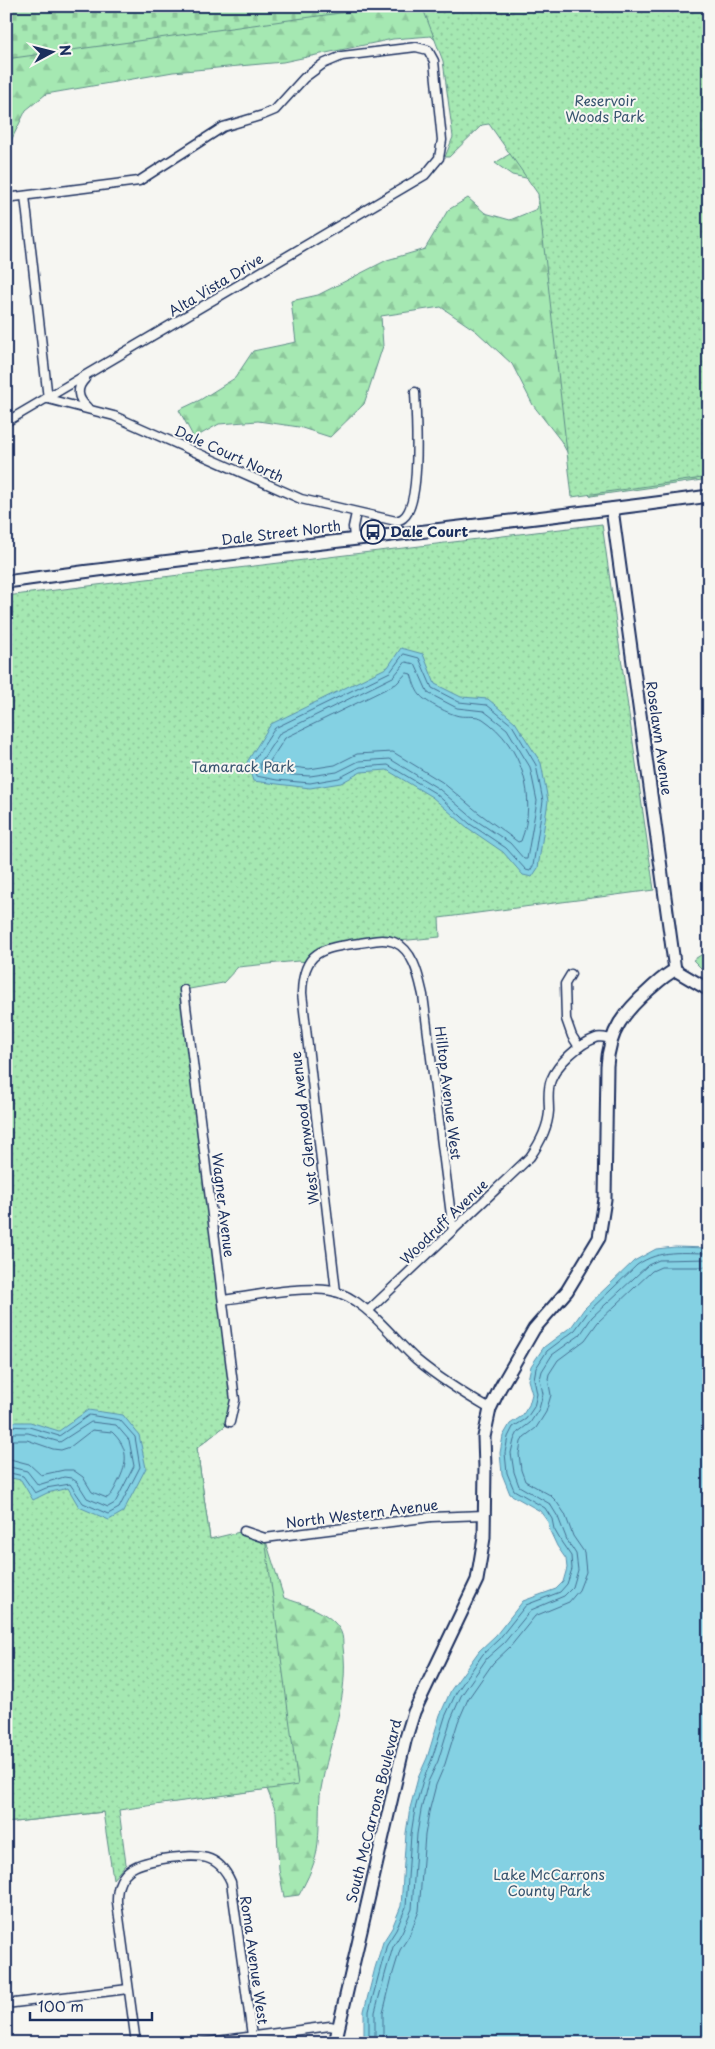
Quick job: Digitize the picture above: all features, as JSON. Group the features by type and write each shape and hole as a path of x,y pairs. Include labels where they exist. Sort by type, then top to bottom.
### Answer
{"street":[{"name":"Alta Vista Drive","path":"6,422 48,399 425,175 435,164 441,151 442,140 434,61 428,50 416,47 342,56 330,61 304,78 275,110 264,116 223,127 139,181 25,196"},
{"path":"6,198 25,196 48,399"},
{"path":"88,375 79,385 79,396 82,403 88,409"},
{"name":"Dale Court North","path":"48,399 114,416 301,499 396,521 404,518 409,510 416,470 417,428 415,392"},
{"name":"Dale Street North","path":"6,582 126,566 612,510 709,496"},
{"name":"Roselawn Avenue","path":"612,510 675,970"},
{"path":"354,539 353,527 356,513"},
{"name":"West Glenwood Avenue","path":"336,1292 302,993 302,976 308,962 318,952 327,948 380,940 395,942 412,960"},
{"name":"Hilltop Avenue West","path":"412,960 423,995 453,1231"},
{"path":"675,970 709,990"},
{"name":"South McCarrons Boulevard","path":"335,2043 405,1741 414,1712 477,1580 482,1553 484,1515 484,1437 490,1409 534,1329 567,1291 599,1238 606,1199 607,1066 611,1039 630,1007 667,974 675,970"},
{"path":"571,974 564,984 566,1019 579,1047"},
{"name":"Wagner Avenue","path":"184,990 235,1400 230,1422"},
{"name":"Woodruff Avenue","path":"368,1311 525,1163 537,1147 547,1124 551,1081 561,1064 579,1047 598,1037 611,1039"},
{"path":"223,1300 320,1289 336,1292 363,1306 417,1360 458,1391 490,1409"},
{"name":"North Western Avenue","path":"244,1531 265,1538 431,1517 484,1515"},
{"name":"Roma Avenue West","path":"128,1989 117,1902 118,1886 127,1871 149,1860 190,1855 208,1857 228,1874 232,1888 253,2039"},
{"path":"6,2004 128,1989 136,2043"},
{"path":"202,2043 253,2039 330,2026 338,2028"}],"green space":[{"path":"6,6 709,6 709,479 591,496 561,441 533,405 512,364 476,331 441,307 381,316 383,346 364,404 330,437 299,427 258,421 219,424 194,438 179,410 200,400 235,378 253,351 296,342 291,301 318,295 387,260 425,249 448,210 468,198 485,213 510,220 537,209 540,181 512,175 495,163 513,152 471,74 431,36 393,39 283,62 173,72 46,94 26,110 6,151"},
{"path":"6,6 391,6 6,59"},
{"name":"Reservoir Woods Park","path":"422,6 709,6 709,477 572,497 538,194 489,124 482,125 449,157 445,157 453,137 443,61"},
{"name":"Tamarack Park","path":"602,524 654,890 439,918 440,937 327,948 308,962 298,961 238,967 223,983 184,990 235,1400 230,1422 197,1448 210,1539 244,1531 265,1538 298,1785 119,1810 126,1864 113,1879 103,1812 6,1823 6,596"},
{"path":"709,950 709,976 693,960"},
{"path":"230,1422 197,1448 210,1539 265,1538 284,1598 324,1614 337,1625 343,1640 344,1683 338,1718 321,1789 319,1836 316,1856 309,1876 299,1895 284,1897 279,1870 276,1812 267,1789 159,1804 118,1797 112,1866 104,1812 6,1823 6,1785 168,1467"}],"water":[{"path":"401,648 423,654 435,684 461,697 488,699 515,722 541,763 548,801 538,868 532,877 523,875 503,852 468,828 432,797 387,770 361,772 341,783 310,788 253,781 247,762 271,724 388,667"},
{"name":"Lake McCarrons County Park","path":"675,1247 709,1248 709,2043 364,2043 364,2011 375,1968 383,1942 392,1928 401,1906 406,1833 410,1808 418,1778 427,1758 440,1715 451,1690 479,1651 496,1635 523,1601 556,1589 563,1582 567,1568 566,1559 557,1546 548,1522 540,1511 510,1494 502,1474 500,1453 503,1436 510,1424 522,1416 529,1405 532,1394 528,1380 531,1366 544,1347 572,1326 584,1309 634,1261 656,1249"},
{"path":"88,1410 123,1415 139,1435 146,1468 123,1512 109,1520 79,1507 68,1488 47,1493 33,1500 21,1480 6,1477 6,1422 30,1422 59,1431"}],"place":[{"name":"Dale Court","path":"373,532"}]}
